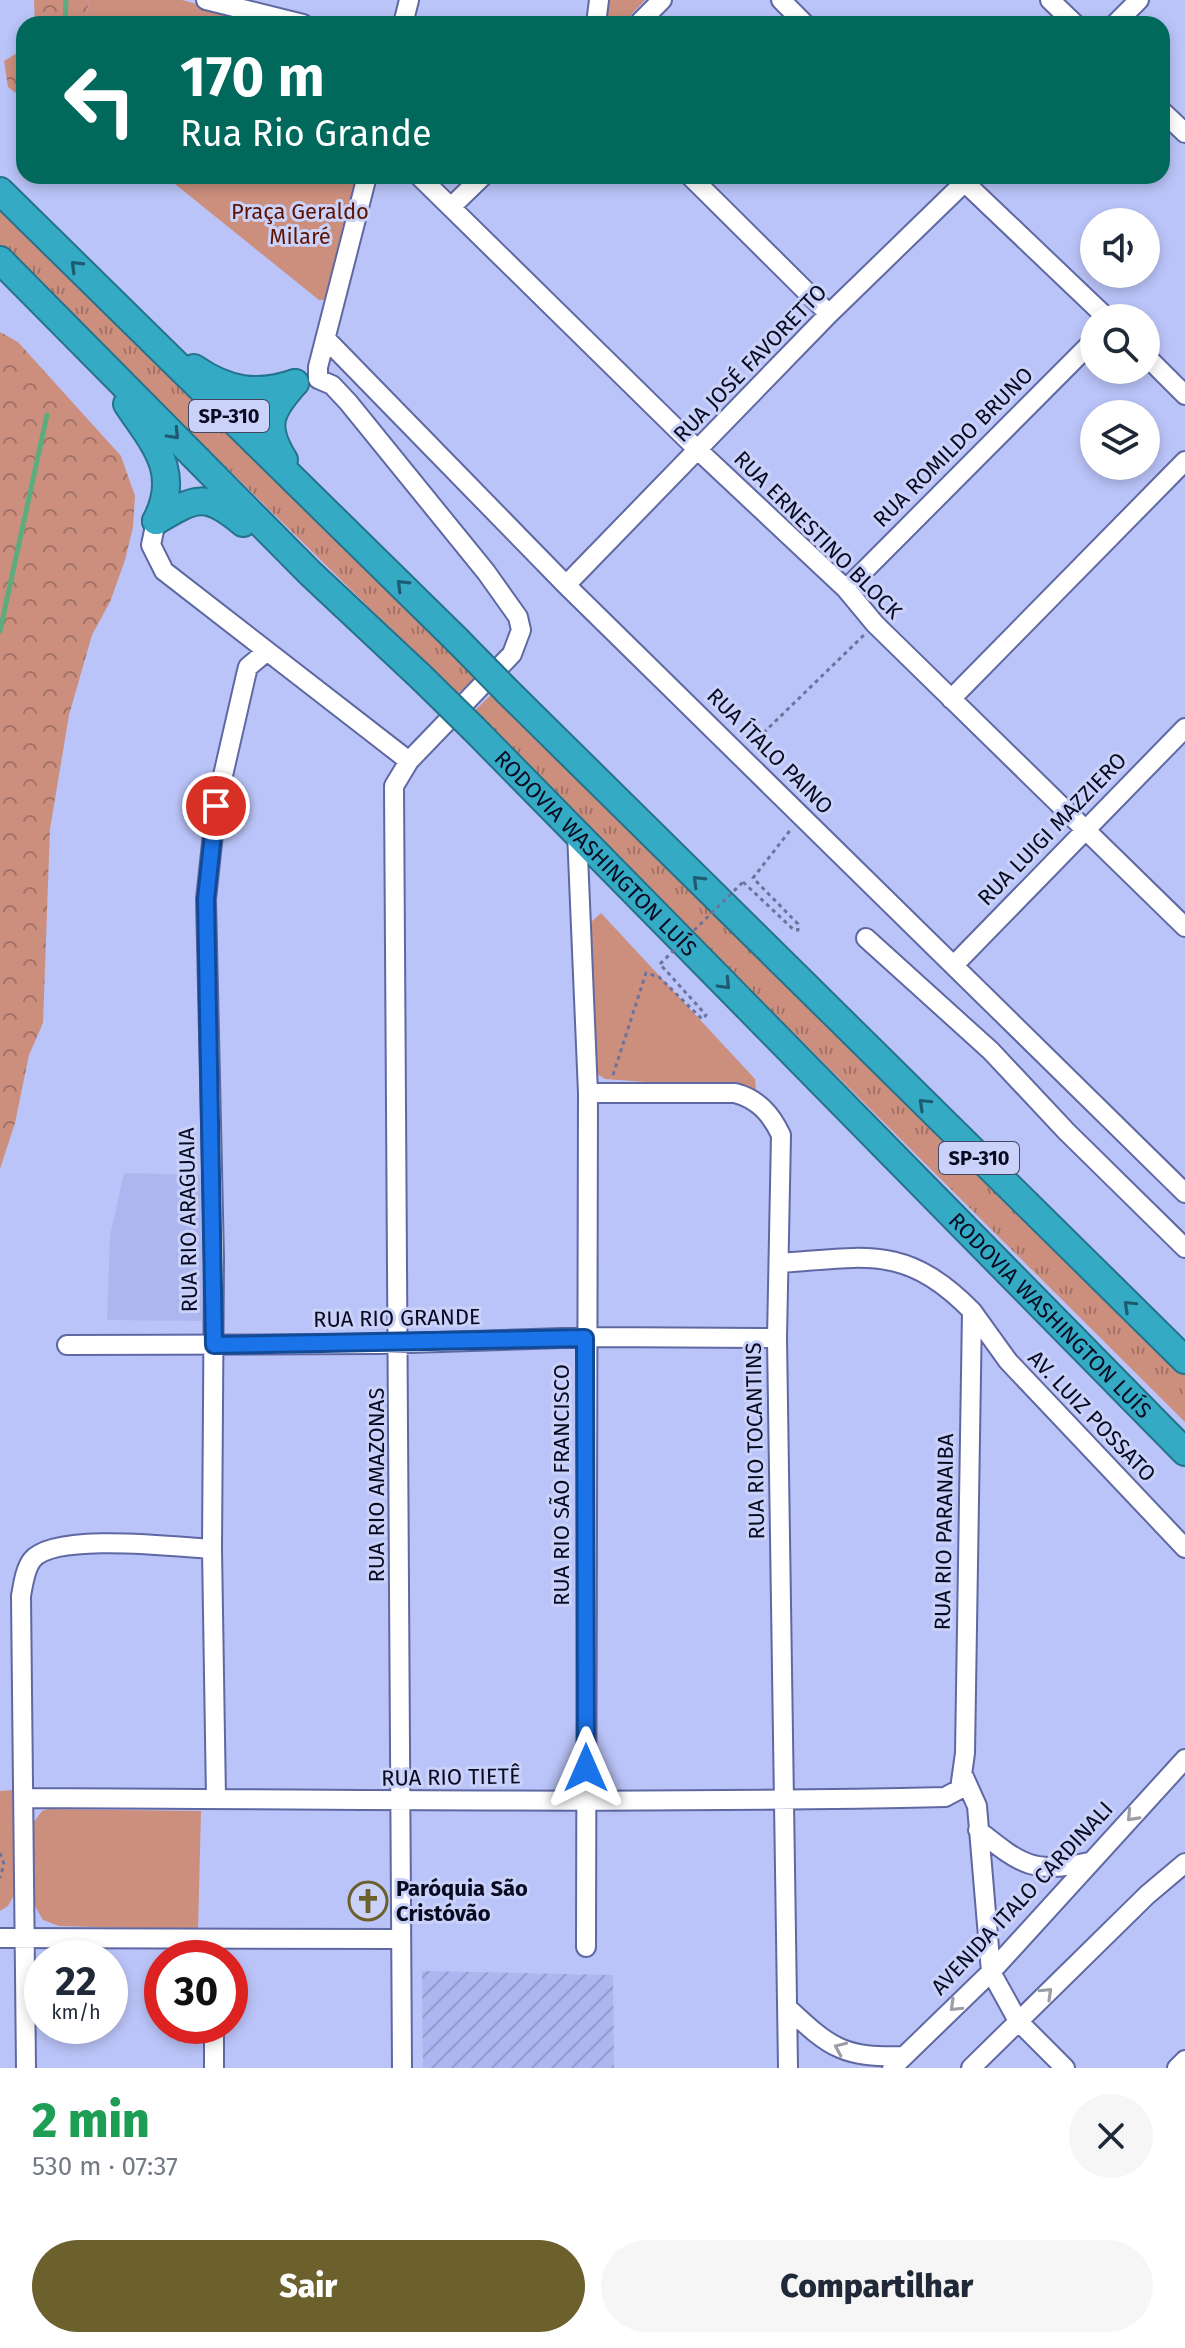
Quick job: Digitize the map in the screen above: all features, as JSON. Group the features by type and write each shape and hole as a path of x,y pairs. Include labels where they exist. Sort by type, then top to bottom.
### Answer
{"highway":[{"name":"SP-310","path":"0,191 1185,1360"},
{"name":"RODOVIA WASHINGTON LUÍS","path":"0,260 310,573 421,677 577,832 1185,1452"},
{"path":"112,302 181,360 214,382 259,392 307,381"},
{"path":"89,347 158,447 163,460 165,497 156,521"},
{"path":"307,381 273,413 271,439 284,461 348,532"},
{"path":"156,521 199,499 215,502 266,544 310,573"}],"street":[{"path":"206,0 271,16"},
{"path":"646,16 662,0"},
{"path":"781,0 797,16"},
{"path":"1050,0 1067,16"},
{"path":"1123,16 1139,0"},
{"path":"1170,119 1185,133"},
{"path":"156,521 151,545 164,571 409,761 512,654 521,630 518,617 348,402 332,385 307,381 326,339 365,184"},
{"name":"RUA ERNESTINO BLOCK","path":"427,184 699,451 846,589 875,624 1185,927"},
{"path":"451,207 475,184"},
{"path":"698,184 829,314"},
{"name":"RUA JOSÉ FAVORETTO","path":"566,585 958,184"},
{"path":"970,184 1093,304"},
{"name":"RUA ÍTALO PAINO","path":"326,339 566,585 1185,1193"},
{"name":"RUA ROMILDO BRUNO","path":"846,589 1080,354"},
{"path":"1160,370 1185,395"},
{"path":"951,699 1185,461"},
{"name":"RUA RIO ARAGUAIA","path":"216,1799 212,1549 214,1345 206,899 208,851 248,667 266,652"},
{"name":"RUA LUIGI MAZZIERO","path":"954,965 1185,728"},
{"name":"RUA RIO AMAZONAS","path":"402,2068 403,1802 392,838 394,786 409,761"},
{"name":"RUA RIO SÃO FRANCISCO","path":"577,832 577,904 588,1093 585,1338 586,1947"},
{"path":"866,938 991,1051 1066,1131 1185,1248"},
{"path":"588,1093 607,1090"},
{"name":"RUA RIO TOCANTINS","path":"607,1090 701,1090 746,1096 767,1112 781,1135 777,1338 788,2068"},
{"path":"780,1263 874,1256 909,1264 935,1277 972,1311"},
{"name":"AV. LUIZ POSSATO","path":"972,1311 1008,1361 1185,1548"},
{"name":"RUA RIO PARANAIBA","path":"964,1777 972,1311"},
{"name":"RUA RIO GRANDE","path":"67,1345 777,1338"},
{"path":"26,2068 21,1596 32,1559 63,1546 95,1544 212,1549"},
{"name":"AVENIDA ITALO CARDINALI","path":"898,2062 991,1972 1185,1759"},
{"path":"964,1777 977,1806 991,1972 1018,2021 1065,2068"},
{"name":"RUA RIO TIETÊ","path":"24,1798 403,1802 586,1799 783,1801 945,1797 960,1789 964,1777"},
{"path":"978,1830 1010,1855 1032,1867 1058,1868 1089,1862"},
{"path":"971,2068 1147,1895 1185,1863"},
{"path":"0,1938 401,1939"},
{"path":"788,2008 836,2049 898,2062"},
{"path":"214,2044 214,2068"},
{"path":"1177,2068 1185,2060"}],"path":[{"path":"741,755 875,624"},
{"path":"607,1090 646,973 659,977 702,1019 706,1015 660,964 743,882 798,930 798,924 753,878 801,815"},
{"path":"0,1853 4,1864 0,1878"}],"shaded area":[{"path":"124,1173 206,1175 202,1321 107,1320 110,1236"},
{"path":"422,1971 613,1975 614,2068 423,2068"}],"green space":[{"path":"34,0 89,0 86,16 35,16"},
{"path":"89,0 182,0 240,16 86,16"},
{"path":"605,0 645,0 630,16 604,16"},
{"path":"16,54 16,93 8,87 4,61"},
{"name":"Praça Geraldo Milaré","path":"175,184 358,184 326,300 319,300"},
{"path":"0,206 479,675 457,694 0,245"},
{"path":"0,332 18,342 121,456 135,496 133,527 125,560 110,602 92,635 69,715 50,829 43,1023 29,1055 15,1123 0,1169"},
{"path":"495,691 1185,1369 1185,1422 472,713"},
{"path":"601,913 755,1079 756,1090 605,1079 597,1074 589,924"},
{"path":"14,1790 15,1893 8,1906 0,1911 0,1791"},
{"path":"42,1811 201,1811 198,1930 59,1926 43,1920 35,1906 33,1823"}],"waterway":[{"path":"65,16 66,0"},
{"path":"0,631 47,415"}],"place":[{"name":"Paróquia São Cristóvão","path":"368,1901"}],"route":[{"path":"216,806 208,851 206,899 214,1345 585,1338 586,1768"}]}
